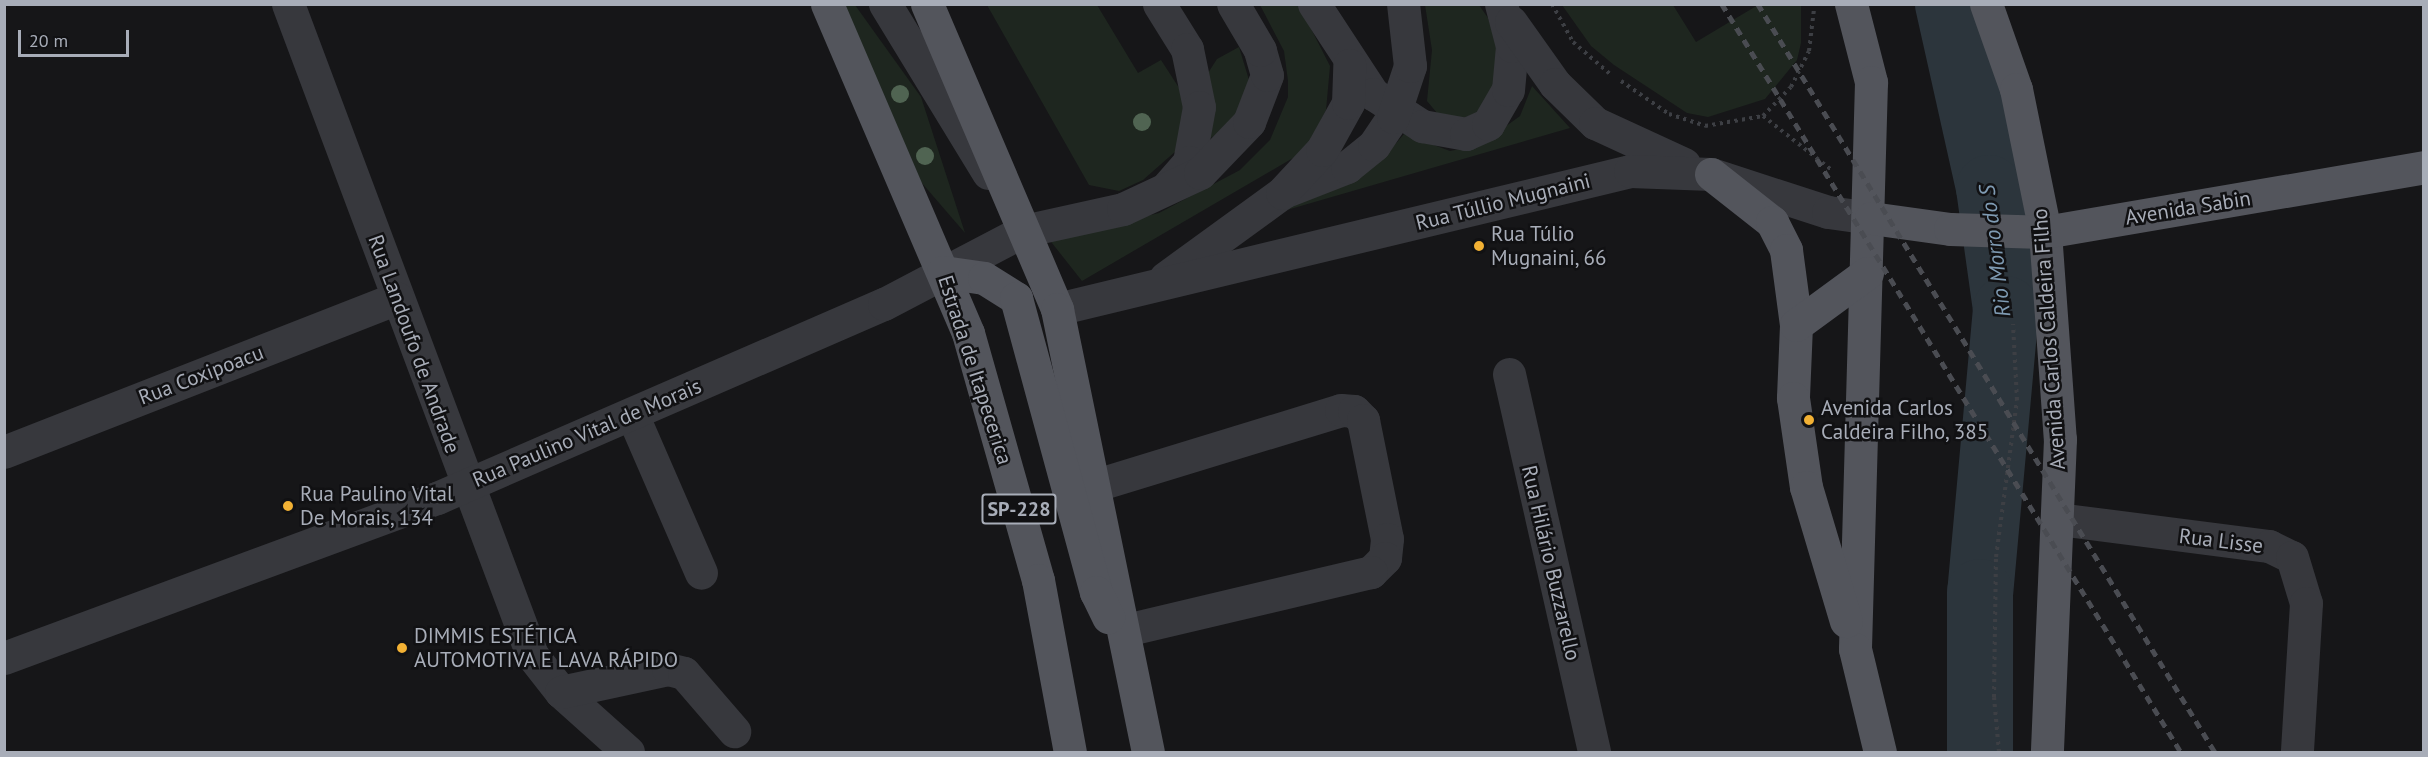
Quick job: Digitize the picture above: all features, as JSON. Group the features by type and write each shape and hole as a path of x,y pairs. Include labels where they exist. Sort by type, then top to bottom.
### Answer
{"main road":[{"name":"Estrada de Itapecerica","path":"826,4 943,272 1000,436 1038,580 1070,753"},
{"path":"927,4 1057,309 1126,630 1148,753"},
{"path":"1851,4 1871,82 1870,218 1855,649"},
{"name":"Avenida Carlos Caldeira Filho","path":"1986,4 2016,89 2030,232 2060,440 2047,753"},
{"name":"Avenida Sabin","path":"1950,229 2030,232 2424,167"},
{"path":"1711,174 1772,222 1782,238 1796,325 1793,398 1806,487 1855,649 1880,753"},
{"name":"Rua Túllio Mugnaini","path":"1870,218 1950,229"},
{"path":"943,272 984,278 1016,298 1096,592 1133,668"},
{"path":"1796,325 1867,273"}],"street":[{"name":"Rua Landoufo de Andrade","path":"288,4 398,298 465,486 532,655 561,692 617,749"},
{"path":"885,4 1023,231"},
{"path":"1150,200 1189,162 1199,106 1187,49 1159,4"},
{"name":"Rua Paulino Vital de Morais","path":"4,658 465,486 884,304 1023,231 1150,200 1200,173 1228,150 1263,95 1267,75 1260,50 1233,4"},
{"path":"1314,4 1349,65 1396,111 1448,134 1466,134 1488,124 1508,90 1512,65 1504,10"},
{"path":"1282,193 1347,167 1374,146 1396,111 1410,66 1403,4"},
{"path":"1504,10 1555,84 1595,123 1711,174"},
{"path":"1153,287 1282,193 1335,130 1352,88 1349,65"},
{"name":"Rua Túllio Mugnaini","path":"1057,309 1630,171 1711,174 1828,212 1870,218"},
{"name":"Rua Coxipoacu","path":"4,452 398,298"},
{"name":"Rua Hilário Buzzarello","path":"1509,374 1594,753"},
{"path":"1095,485 1341,410 1354,411 1363,420 1387,539 1385,558 1371,572 1126,630"},
{"path":"632,414 701,573"},
{"name":"Rua Lisse","path":"2058,519 2269,546 2292,557 2306,603 2297,753"},
{"path":"561,692 668,669 684,673 734,730"}],"path":[{"path":"1552,4 1573,42 1610,74"},
{"path":"1621,81 1669,114 1705,126 1763,116 1791,87 1809,51 1815,4"},
{"path":"1763,116 1837,174 1871,169"},
{"path":"1999,753 1994,698 1996,557 2016,400 2012,312"}],"shaded area":[{"path":"844,5 855,5 921,97 965,233 921,182"},
{"path":"987,5 1097,5 1138,73 1161,60 1185,97 1185,143 1143,180 1119,191 1089,185"},
{"path":"1260,5 1299,5 1330,66 1326,110 1305,151 1082,281 1033,219 1130,220 1159,213 1240,170 1270,140 1288,97 1288,81 1284,51"},
{"path":"1425,5 1479,5 1488,18 1502,64 1483,111 1460,119 1437,113 1427,101 1432,50"},
{"path":"1562,5 1673,5 1696,42 1758,5 1801,5 1801,43 1797,60 1765,99 1708,117 1687,113 1614,65 1591,46"},
{"path":"1239,47 1249,80 1236,122 1203,143 1212,120 1208,73 1217,59"},
{"path":"1532,86 1570,128 1280,212 1386,155 1404,134 1450,151 1480,145 1520,116"}],"waterway":[{"name":"Rio Morro do S","path":"1948,4 1989,188 2006,309 1980,592 1980,752"}],"railway":[{"path":"1722,4 2181,752"},
{"path":"1758,4 2215,752"}],"place":[{"name":"Rua Túlio Mugnaini, 66","path":"1479,246"},
{"name":"Avenida Carlos Caldeira Filho, 385","path":"1809,420"},
{"name":"Rua Paulino Vital De Morais, 134","path":"288,506"},
{"name":"DIMMIS ESTÉTICA AUTOMOTIVA E LAVA RÁPIDO","path":"402,648"}]}
